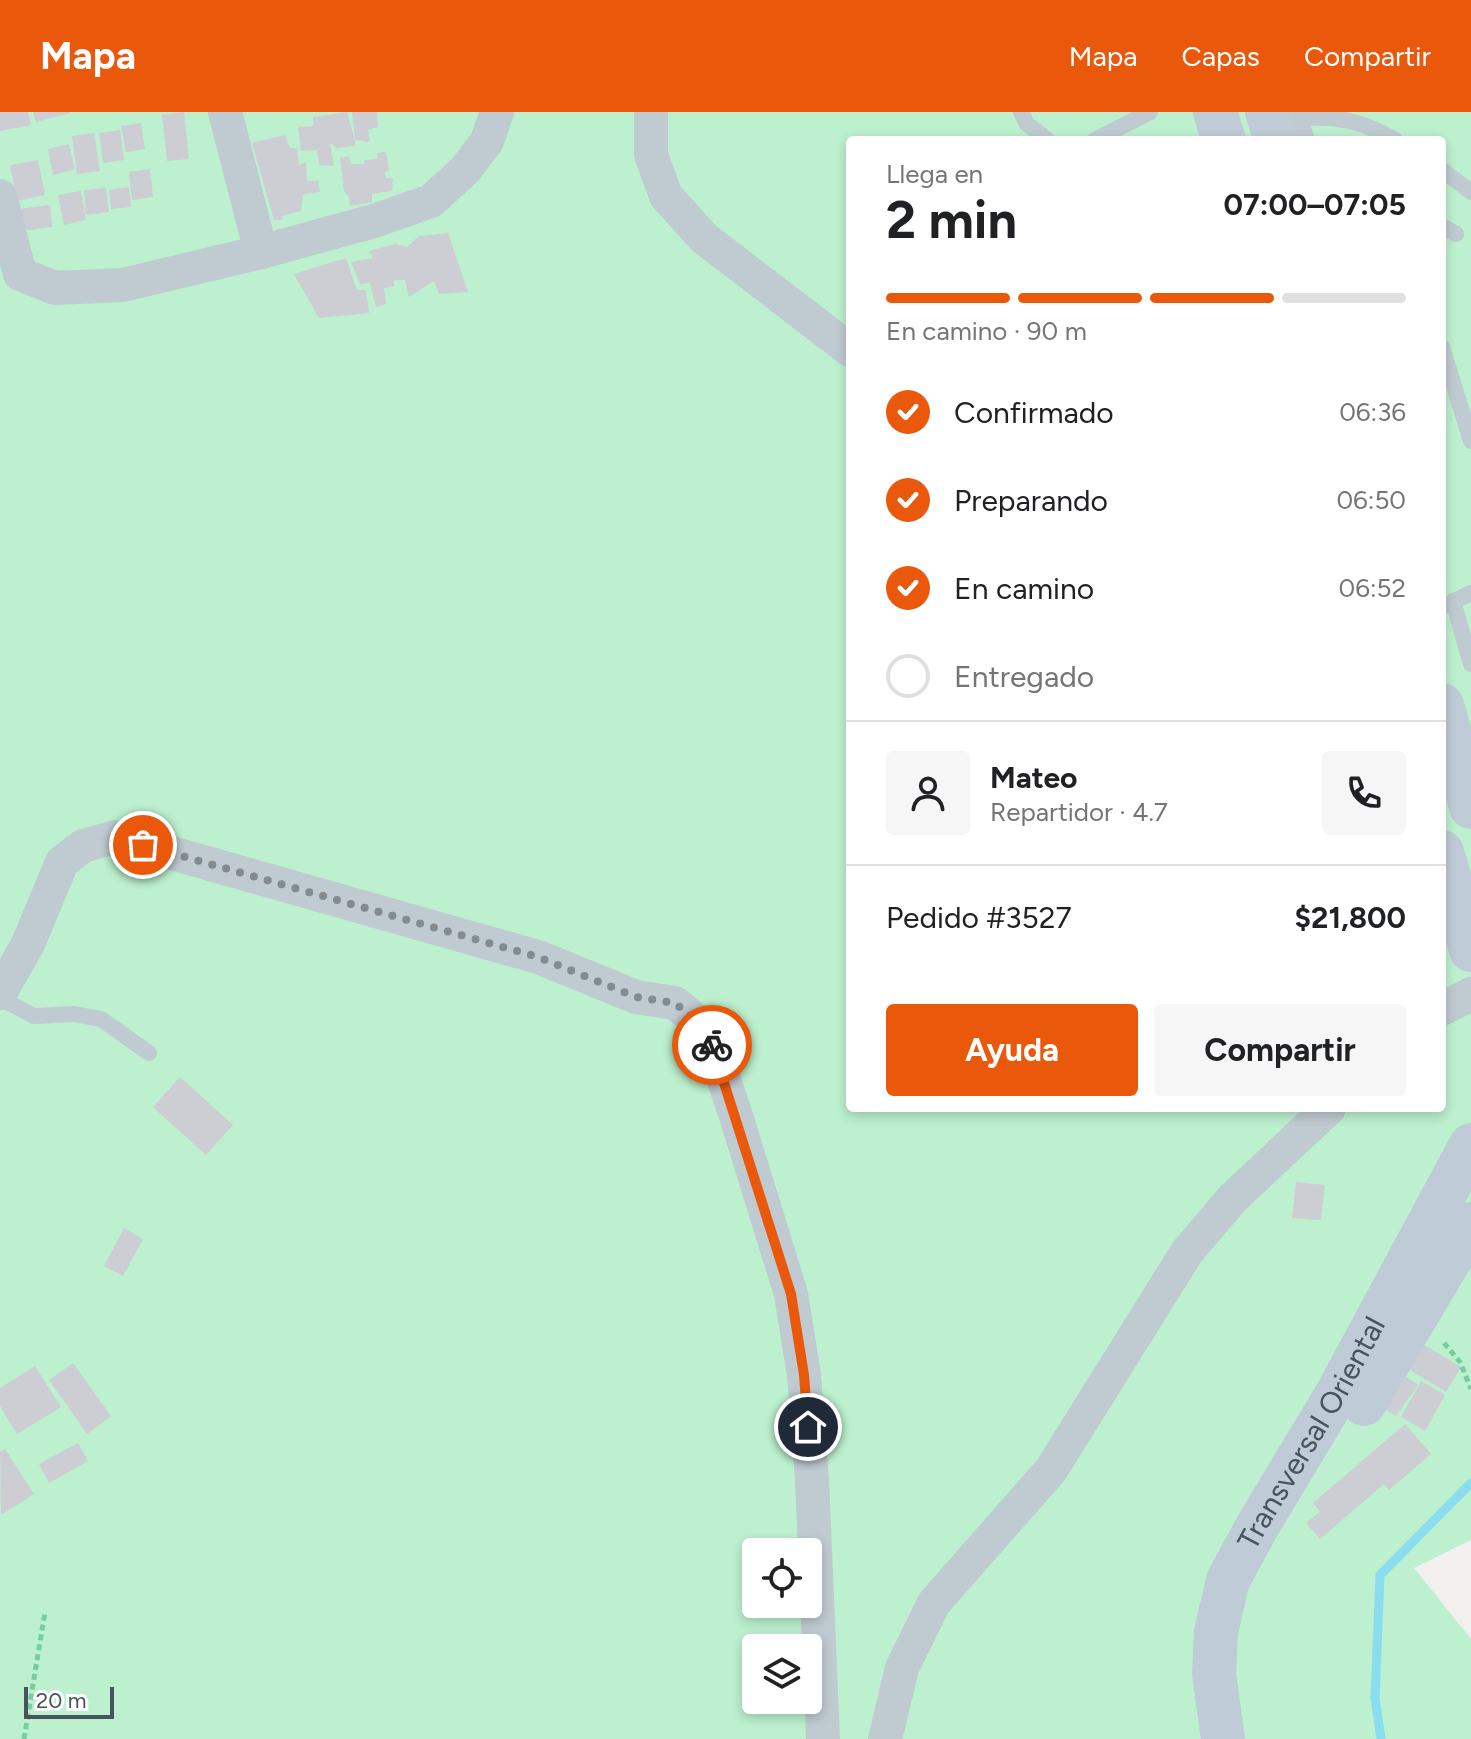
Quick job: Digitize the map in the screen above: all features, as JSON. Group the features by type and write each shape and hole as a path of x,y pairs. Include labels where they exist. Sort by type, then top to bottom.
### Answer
{"main road":[{"path":"1215,112 1223,136"},
{"path":"1446,719 1471,807"},
{"path":"1446,866 1471,950"},
{"name":"Transversal Oriental","path":"1223,1739 1214,1674 1216,1632 1228,1580 1338,1392 1471,1145"},
{"name":"Transversal Oriental","path":"1252,1739 1242,1696 1244,1649 1259,1581 1471,1224"}],"street":[{"path":"225,112 261,252"},
{"path":"0,196 20,274 55,288 123,285 261,252 374,221 431,201 465,170 487,141 497,112"},
{"path":"651,112 651,155 666,196 704,238 846,347"},
{"path":"0,995 28,944 62,862 83,846 115,837 538,957 636,997 675,1003 707,1030 791,1294 804,1375 812,1480 823,1739"},
{"path":"1446,1007 1471,994"},
{"path":"885,1739 902,1668 934,1603 1051,1470 1187,1252 1233,1198 1325,1112"}],"lane":[{"path":"1021,112 1027,124 1043,136"},
{"path":"1103,136 1150,112"},
{"path":"1284,126 1333,117 1369,124 1388,136"},
{"path":"1446,173 1471,192"},
{"path":"1446,360 1471,441"},
{"path":"1471,593 1448,604 1471,664"},
{"path":"0,995 34,1016 74,1014 101,1019 149,1053"}],"path":[{"path":"1432,1290 1444,1346 1460,1362 1471,1389"},
{"path":"24,1739 45,1612"}],"green space":[{"path":"0,112 1471,112 1471,1540 1414,1568 1471,1639 1471,1739 0,1739"}],"building":[{"path":"0,112 28,112 31,125 0,131"},
{"path":"33,112 70,112 70,113 36,122"},
{"path":"184,112 189,159 167,161 162,115"},
{"path":"347,112 355,146 337,148 330,143 334,166 319,165 317,150 301,151 298,127 313,126 313,117"},
{"path":"352,112 377,112 378,127 368,130 370,142 355,140"},
{"path":"141,123 145,149 126,152 121,126"},
{"path":"120,130 124,160 103,163 99,133"},
{"path":"94,133 100,171 77,174 72,136"},
{"path":"285,135 290,148 297,148 299,165 306,162 307,181 318,181 320,192 303,194 301,211 282,216 283,220 274,220 252,143"},
{"path":"69,144 75,169 53,175 48,149"},
{"path":"386,152 389,171 385,172 386,178 393,178 392,191 372,194 372,202 350,206 349,197 344,191 340,158 349,156 351,164 364,164 365,160 377,159 377,153"},
{"path":"38,160 45,195 17,201 10,165"},
{"path":"150,169 153,197 132,200 129,172"},
{"path":"129,187 131,207 111,209 109,190"},
{"path":"106,188 109,212 86,215 84,190"},
{"path":"81,191 86,220 64,225 58,195"},
{"path":"50,205 52,227 22,231 19,209"},
{"path":"448,233 468,292 439,294 434,281 409,297 405,280 394,280 394,287 384,288 386,304 376,307 370,283 360,284 351,262 373,258 369,251 395,244 407,247 419,236"},
{"path":"346,258 357,290 366,290 369,313 319,318 294,274"},
{"path":"180,1077 233,1125 206,1155 153,1107"},
{"path":"1296,1182 1325,1185 1321,1220 1292,1218"},
{"path":"124,1228 143,1239 123,1276 104,1266"},
{"path":"1414,1339 1461,1367 1446,1392 1399,1363"},
{"path":"73,1363 111,1416 87,1434 49,1380"},
{"path":"35,1366 61,1407 17,1434 0,1406 0,1388"},
{"path":"1398,1371 1418,1385 1396,1416 1376,1403"},
{"path":"1421,1381 1445,1395 1425,1431 1401,1417"},
{"path":"1405,1424 1431,1454 1389,1490 1384,1484 1320,1539 1306,1523 1320,1512 1313,1503"},
{"path":"78,1443 88,1461 49,1483 39,1464"},
{"path":"5,1449 34,1494 1,1515 0,1452"}],"waterway":[{"path":"1381,1739 1375,1698 1380,1575 1471,1483"}],"way so far":[{"path":"143,845 538,957 636,997 675,1003 707,1030 712,1045"}],"route":[{"path":"712,1045 791,1294 804,1375 808,1427"}]}
